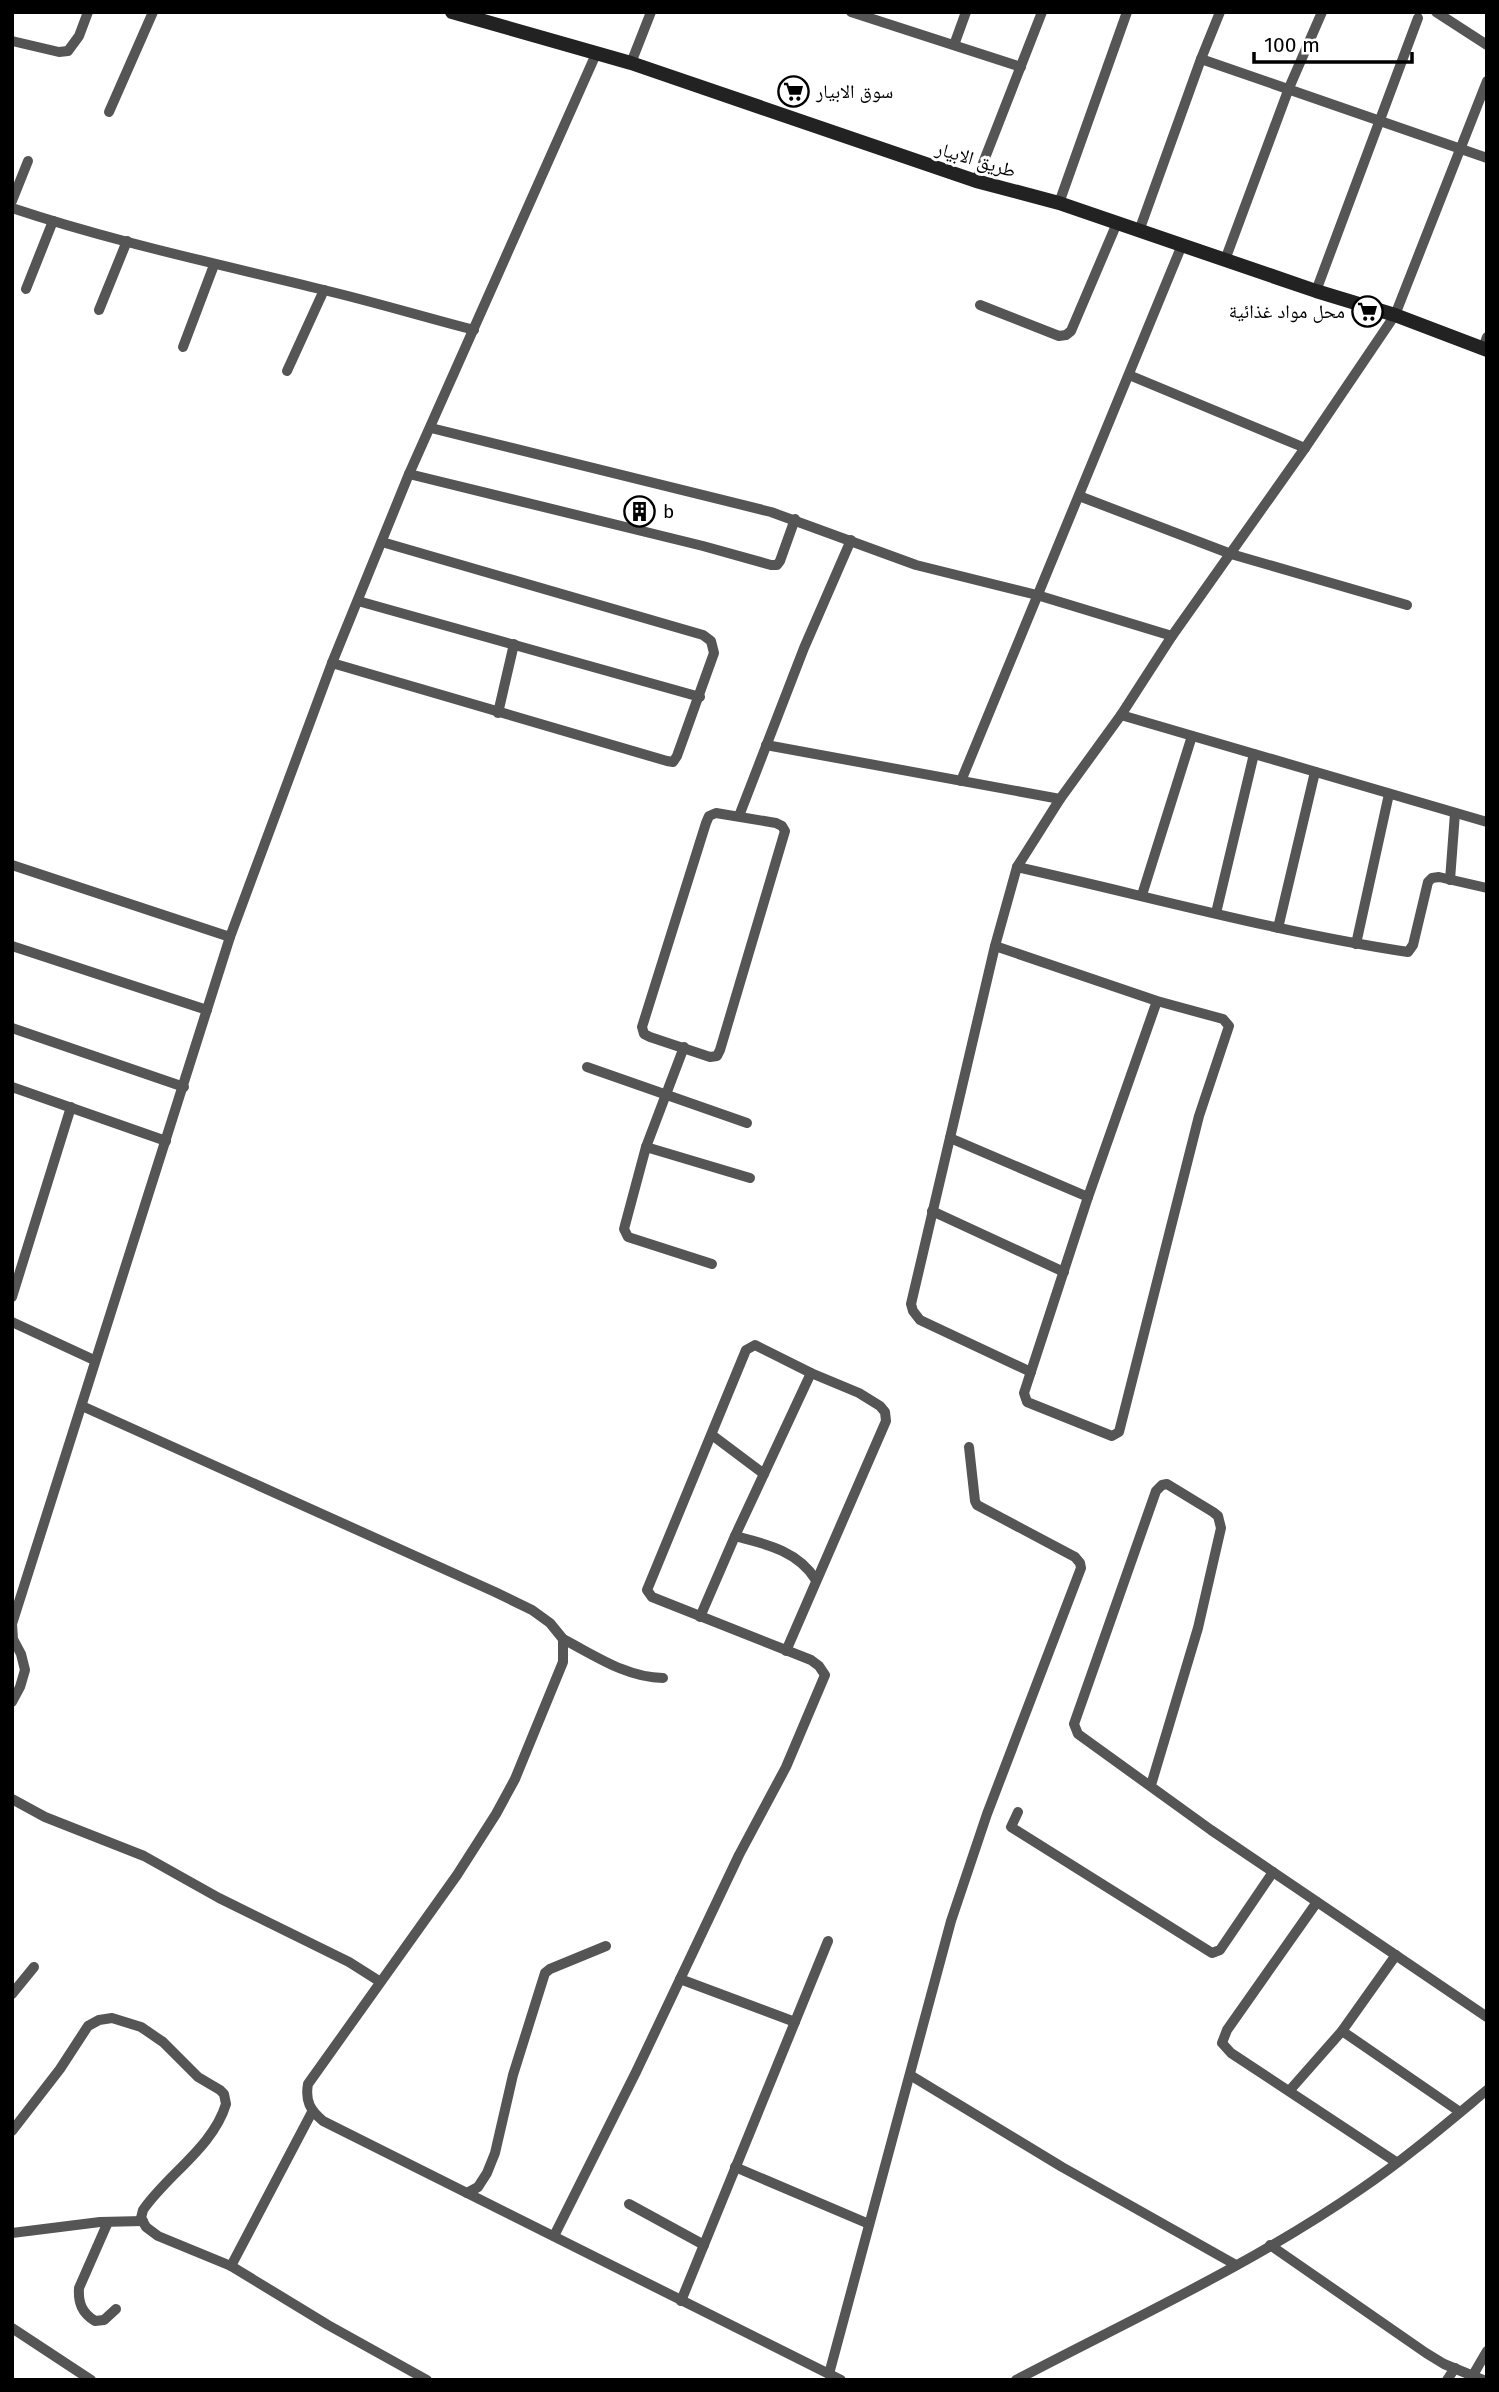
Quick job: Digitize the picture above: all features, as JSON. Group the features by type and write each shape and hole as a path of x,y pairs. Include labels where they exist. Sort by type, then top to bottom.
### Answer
{"main road":[{"name":"طريق الابيار","path":"453,12 631,64 976,181 1059,203 1316,292 1485,345"}],"street":[{"path":"12,41 59,52 68,51 79,36 88,12"},
{"path":"109,113 153,12"},
{"path":"631,64 652,12"},
{"path":"954,45 966,12"},
{"path":"976,181 1042,12"},
{"path":"1059,203 1127,12"},
{"path":"1139,230 1220,12"},
{"path":"1225,260 1289,88 1322,12"},
{"path":"1436,12 1487,45"},
{"path":"858,13 1021,67"},
{"path":"1316,292 1418,18"},
{"path":"12,1702 25,1670 13,1639 12,1624 230,937 332,663 409,474 596,54"},
{"path":"1201,59 1487,158"},
{"path":"1031,1372 920,1320 911,1304 995,946 1017,867 1060,799 1121,715 1172,636 1395,315 1487,81"},
{"path":"12,201 28,161"},
{"path":"12,208 214,265 324,290 474,330"},
{"path":"26,289 53,221"},
{"path":"980,305 1059,336 1066,335 1071,331 1116,223"},
{"path":"99,310 127,241"},
{"path":"961,781 1182,245"},
{"path":"183,347 214,265"},
{"path":"287,371 324,290"},
{"path":"1129,374 1305,448"},
{"path":"431,428 795,519 916,565 1037,595 1172,636"},
{"path":"409,474 771,565 777,565 780,561 795,519"},
{"path":"1079,496 1231,554 1407,604"},
{"path":"738,816 850,540"},
{"path":"332,663 498,713 673,761 700,697 714,653 711,641 703,635 382,542"},
{"path":"358,601 700,697"},
{"path":"498,713 514,644"},
{"path":"1121,715 1487,822"},
{"path":"1142,895 1192,737"},
{"path":"766,746 1060,799"},
{"path":"1216,913 1254,754"},
{"path":"1278,928 1315,772"},
{"path":"1356,944 1389,794"},
{"path":"716,813 738,816 776,823 785,831 720,1050 717,1056 710,1057 650,1037 644,1034 642,1027 709,816 716,813"},
{"path":"1450,880 1455,813"},
{"path":"12,865 230,937"},
{"path":"1017,867 1278,928 1408,952 1413,945 1428,882 1432,878 1439,877 1487,888"},
{"path":"12,946 207,1010"},
{"path":"995,946 1223,1019 1229,1026 1199,1116 1119,1432 1112,1436 1027,1402 1024,1393 1088,1197 1157,1000"},
{"path":"12,1028 184,1087"},
{"path":"684,1047 646,1147 624,1233 628,1237 712,1264"},
{"path":"587,1067 747,1123"},
{"path":"12,1087 166,1141"},
{"path":"12,1297 71,1107"},
{"path":"950,1138 1088,1197"},
{"path":"646,1147 750,1178"},
{"path":"932,1211 1064,1272"},
{"path":"12,1322 94,1360"},
{"path":"554,2236 739,1855 786,1767 825,1675 811,1660 786,1651 700,1617 652,1597 647,1590 746,1350 755,1345 811,1373 859,1392 880,1406 885,1412 886,1420 786,1651"},
{"path":"700,1617 811,1373"},
{"path":"82,1406 495,1592 550,1623 563,1639 634,1674 647,1678 663,1678"},
{"path":"712,1435 764,1474"},
{"path":"828,2374 951,1921 983,1826 1081,1568 1075,1557 977,1505 969,1447"},
{"path":"1151,1785 1198,1628 1221,1528 1218,1517 1213,1512 1167,1484 1156,1491 1074,1724 1078,1734 1273,1872 1487,2017"},
{"path":"735,1536 762,1543 794,1557 809,1568 816,1580"},
{"path":"563,1639 563,1662 515,1779 457,1875 308,2084 306,2094 312,2112 323,2121 841,2380"},
{"path":"12,1799 45,1817 144,1856 219,1898 349,1962 379,1981"},
{"path":"1018,1812 1011,1827 1212,1952 1220,1950 1273,1872"},
{"path":"1317,1902 1222,2038 1224,2047 1396,2162"},
{"path":"681,2301 828,1941"},
{"path":"467,2193 478,2187 495,2153 513,2075 545,1973 607,1946"},
{"path":"1290,2090 1342,2031 1396,1955"},
{"path":"12,1994 34,1967"},
{"path":"680,1979 794,2022"},
{"path":"12,2131 60,2069 88,2025 111,2018 141,2026 163,2042 198,2077 220,2090 226,2104 200,2146 143,2210 146,2227 158,2236 230,2266 427,2380"},
{"path":"1342,2031 1460,2112"},
{"path":"910,2075 1062,2168 1236,2265"},
{"path":"1020,2378 1236,2265 1361,2189 1487,2090"},
{"path":"230,2266 312,2112"},
{"path":"735,2168 869,2224"},
{"path":"629,2204 704,2245"},
{"path":"12,2233 108,2222 143,2221"},
{"path":"108,2222 78,2295 84,2313 95,2321 104,2320 116,2309"},
{"path":"1270,2245 1426,2353 1455,2368 1478,2378 1487,2351"},
{"path":"12,2328 79,2377 91,2380"},
{"path":"1447,2380 1455,2368"}],"place":[{"name":"سوق الابيار","path":"793,91"},
{"name":"محل مواد غذائية","path":"1368,311"},
{"name":"b","path":"640,511"}]}
